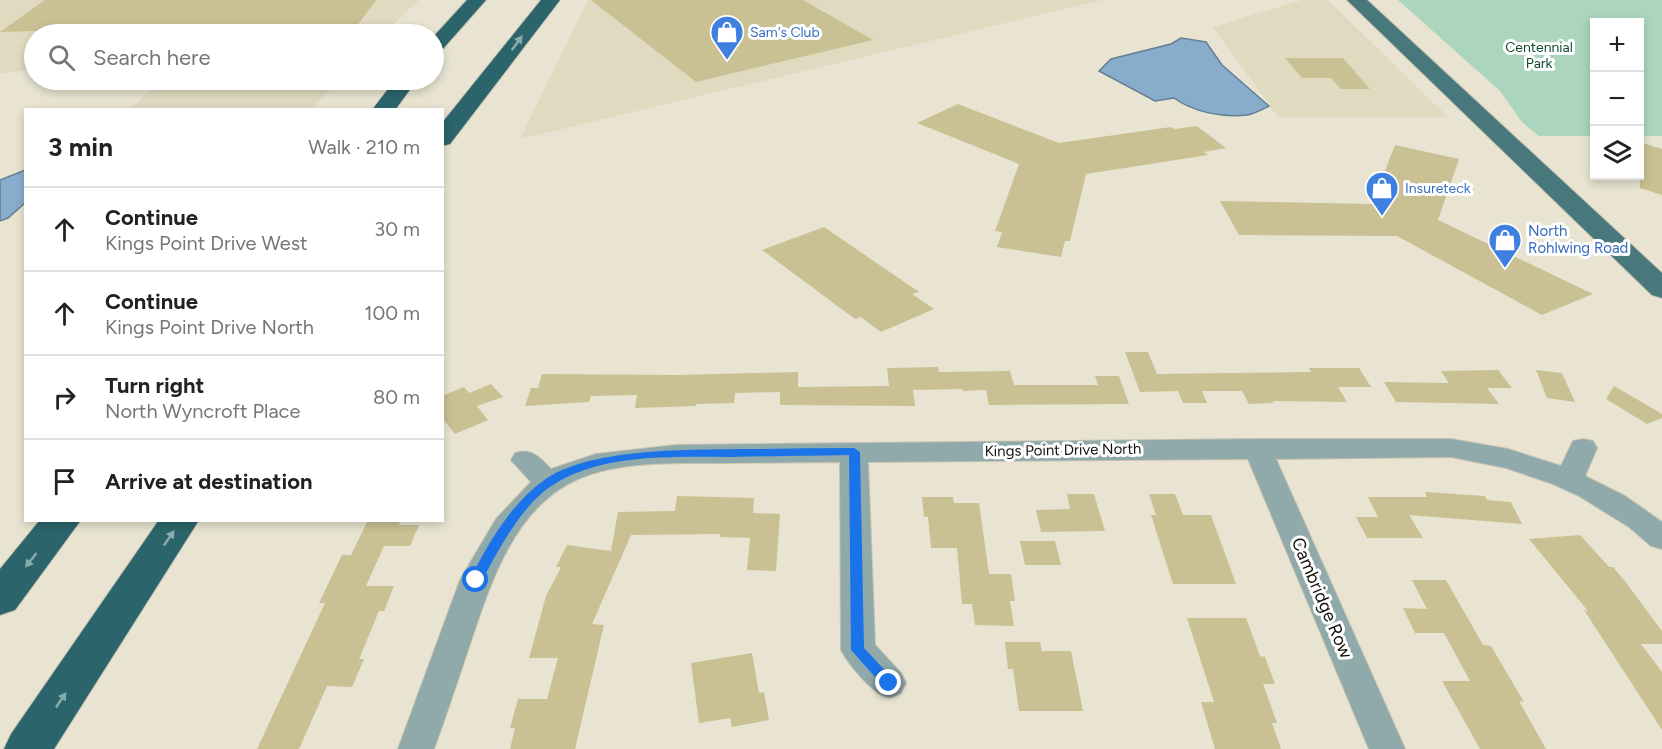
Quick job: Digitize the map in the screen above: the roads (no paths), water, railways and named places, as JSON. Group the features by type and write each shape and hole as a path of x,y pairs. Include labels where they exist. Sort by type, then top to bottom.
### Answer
{"highway":[{"path":"444,36 477,0"},
{"path":"444,126 509,27 531,0"},
{"path":"444,136 550,0"},
{"path":"385,108 398,90"},
{"path":"0,599 60,522"},
{"path":"28,749 179,522"}],"main road":[{"path":"1356,0 1662,289"}],"street":[{"name":"Cambridge Row","path":"1257,448 1387,749"},
{"name":"Kings Point Drive North","path":"536,493 582,467 620,459 676,454 1451,448 1512,460 1570,478 1628,513 1662,538"},
{"path":"1570,478 1583,448"},
{"path":"854,452 858,650 889,683"},
{"path":"416,749 476,580 488,556 536,493 525,460"}],"water":[{"path":"1181,38 1206,42 1222,65 1269,106 1247,115 1228,116 1209,113 1190,107 1174,98 1155,101 1099,71 1111,59 1171,44"},
{"path":"24,170 24,204 8,218 0,221 0,180"}],"place":[{"name":"Sam's Club","path":"727,61"},
{"name":"Insureteck","path":"1382,217"},
{"name":"North Rohlwing Road","path":"1505,269"}],"park label":[{"name":"Centennial Park","path":"1539,56"}]}
